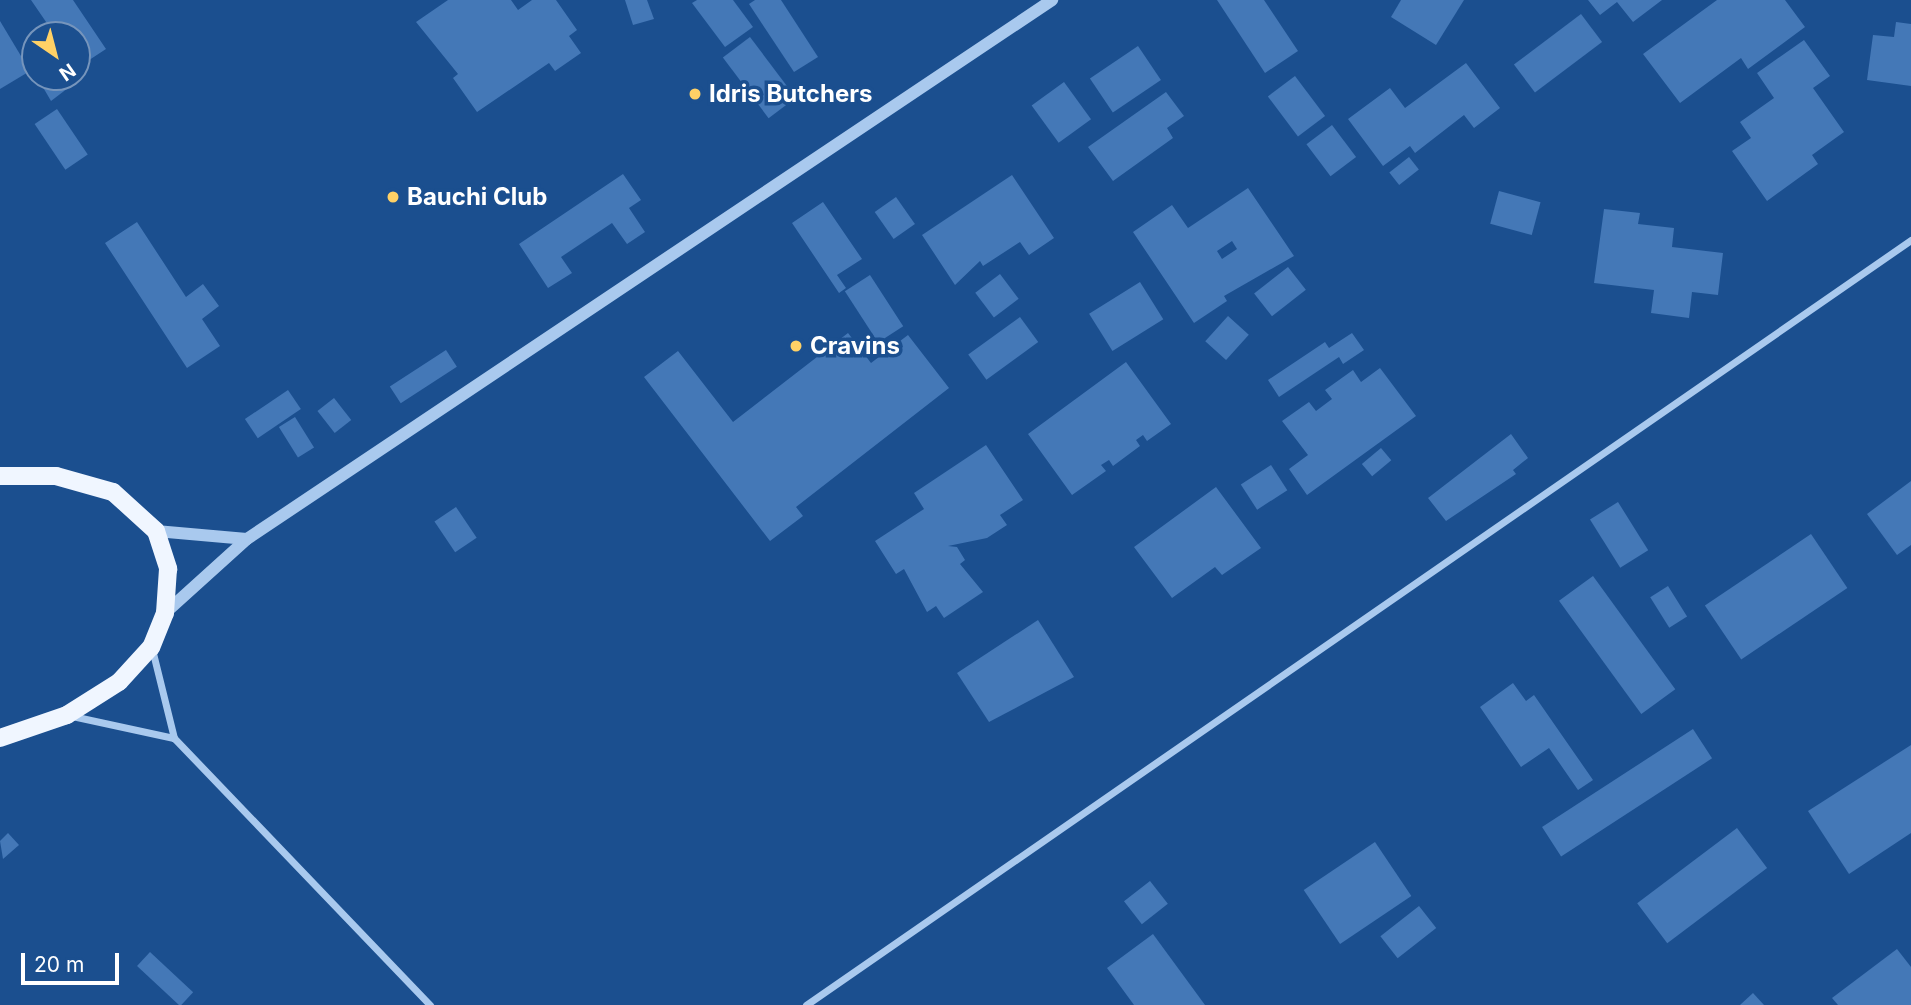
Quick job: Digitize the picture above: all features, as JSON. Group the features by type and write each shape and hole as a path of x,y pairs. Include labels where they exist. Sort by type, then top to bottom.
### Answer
{"main road":[{"path":"0,738 67,715 119,682 151,647 165,613 167,569 156,531 113,492 56,475 2,474"}],"street":[{"path":"165,613 247,539 1052,0"},
{"path":"806,1005 1911,240"},
{"path":"156,531 247,539"},
{"path":"151,647 174,738 430,1005"},
{"path":"67,715 174,738"}],"building":[{"path":"31,0 73,0 87,21 45,21"},
{"path":"448,0 511,0 518,10 532,0 556,0 577,30 569,36 581,53 555,71 549,63 477,112 453,78 458,74 416,22"},
{"path":"625,0 647,0 654,19 633,25"},
{"path":"697,0 733,0 753,27 725,47 692,3"},
{"path":"755,0 781,0 818,57 794,72 749,4"},
{"path":"1217,0 1264,0 1298,51 1265,73"},
{"path":"1401,0 1464,0 1436,45 1391,17"},
{"path":"1588,0 1662,0 1633,22 1617,2 1600,15"},
{"path":"1717,0 1785,0 1805,27 1748,69 1741,58 1680,103 1643,54"},
{"path":"1581,14 1602,42 1535,93 1514,65"},
{"path":"0,21 21,56 21,76 0,89"},
{"path":"1896,22 1911,24 1911,86 1867,80 1873,35 1894,37"},
{"path":"91,27 106,49 91,59"},
{"path":"750,37 796,98 769,118 723,57"},
{"path":"1804,40 1830,76 1813,88 1844,132 1812,155 1818,164 1767,201 1732,151 1751,138 1740,122 1774,98 1757,73"},
{"path":"1138,46 1161,80 1113,112 1090,78"},
{"path":"1466,63 1500,108 1474,128 1464,115 1415,153 1410,146 1383,166 1348,119 1390,88 1405,108"},
{"path":"1295,76 1325,116 1298,136 1268,96"},
{"path":"1064,82 1091,119 1059,143 1032,106"},
{"path":"45,91 64,91 51,101"},
{"path":"1166,92 1184,116 1167,128 1173,138 1113,181 1088,147"},
{"path":"57,109 88,155 65,170 35,124"},
{"path":"1332,125 1356,157 1331,176 1306,144"},
{"path":"1409,157 1419,170 1399,185 1389,172"},
{"path":"623,174 641,200 629,208 645,232 627,244 612,223 561,257 572,273 548,288 519,244"},
{"path":"1012,175 1054,238 1029,255 1020,242 983,266 980,261 955,285 922,235"},
{"path":"1248,188 1294,256 1224,296 1227,301 1194,323 1133,232 1172,205 1188,228","holes":["1232,241 1237,249 1222,259 1217,251"]},
{"path":"1499,191 1541,202 1532,235 1490,224"},
{"path":"896,197 915,224 894,239 875,212"},
{"path":"823,202 862,259 837,275 846,288 839,293 792,223"},
{"path":"1604,209 1640,213 1638,224 1674,228 1672,247 1723,253 1718,295 1692,292 1689,318 1651,313 1654,290 1594,283"},
{"path":"137,222 186,297 203,284 219,306 202,319 220,346 187,368 105,243"},
{"path":"1288,267 1306,290 1272,316 1254,293"},
{"path":"1000,274 1019,299 994,317 975,293"},
{"path":"870,275 903,326 878,342 845,291"},
{"path":"1140,282 1163,319 1112,351 1089,314"},
{"path":"1228,316 1249,335 1226,360 1205,341"},
{"path":"1020,317 1038,342 986,380 968,355"},
{"path":"848,333 871,363 908,335 949,388 796,507 803,516 770,541 644,377 678,351 733,422"},
{"path":"1352,333 1364,350 1343,364 1339,357 1279,397 1268,380 1325,342 1329,348"},
{"path":"446,350 457,367 401,403 390,386"},
{"path":"1126,362 1171,424 1147,441 1143,435 1136,440 1140,446 1113,466 1109,460 1101,465 1106,471 1072,495 1028,434"},
{"path":"1380,368 1416,416 1307,495 1289,469 1308,455 1282,421 1309,402 1316,411 1332,399 1325,390 1353,370 1361,382"},
{"path":"288,390 301,409 258,438 245,419"},
{"path":"334,398 351,420 335,433 317,411"},
{"path":"295,417 314,448 298,458 279,427"},
{"path":"1511,434 1528,458 1513,470 1516,474 1446,521 1428,498"},
{"path":"986,445 1023,500 1000,515 1007,525 987,538 948,546 957,547 965,560 960,564 983,592 944,618 936,606 927,612 904,569 896,574 875,541 924,509 914,493"},
{"path":"1381,448 1391,460 1372,476 1362,464"},
{"path":"1271,465 1287,490 1257,510 1241,485"},
{"path":"1911,481 1911,545 1897,555 1867,514"},
{"path":"1216,487 1261,548 1222,575 1215,567 1172,598 1134,547"},
{"path":"1618,502 1648,550 1620,568 1590,519"},
{"path":"456,507 477,538 455,552 434,522"},
{"path":"1811,534 1847,588 1741,659 1705,606"},
{"path":"1593,576 1675,689 1641,714 1559,601"},
{"path":"1668,586 1687,617 1669,628 1650,597"},
{"path":"1038,620 1074,677 989,722 957,673"},
{"path":"1513,683 1526,701 1534,695 1593,780 1578,790 1549,748 1521,767 1480,707"},
{"path":"1693,729 1712,758 1561,856 1542,827"},
{"path":"1911,745 1911,833 1849,874 1808,811"},
{"path":"1737,828 1767,868 1667,943 1637,903"},
{"path":"8,833 19,845 3,859 0,841"},
{"path":"1375,842 1411,896 1340,944 1304,890"},
{"path":"1150,881 1168,904 1142,924 1124,901"},
{"path":"1419,906 1436,928 1398,958 1380,936"},
{"path":"1153,934 1205,1005 1134,1005 1107,968"},
{"path":"1897,949 1911,967 1911,1005 1838,1005 1832,998"},
{"path":"150,952 193,992 179,1005 137,966"},
{"path":"1753,993 1764,1005 1740,1005"}],"place":[{"name":"Idris Butchers","path":"695,94"},
{"name":"Bauchi Club","path":"393,197"},
{"name":"Cravins","path":"796,346"}]}
